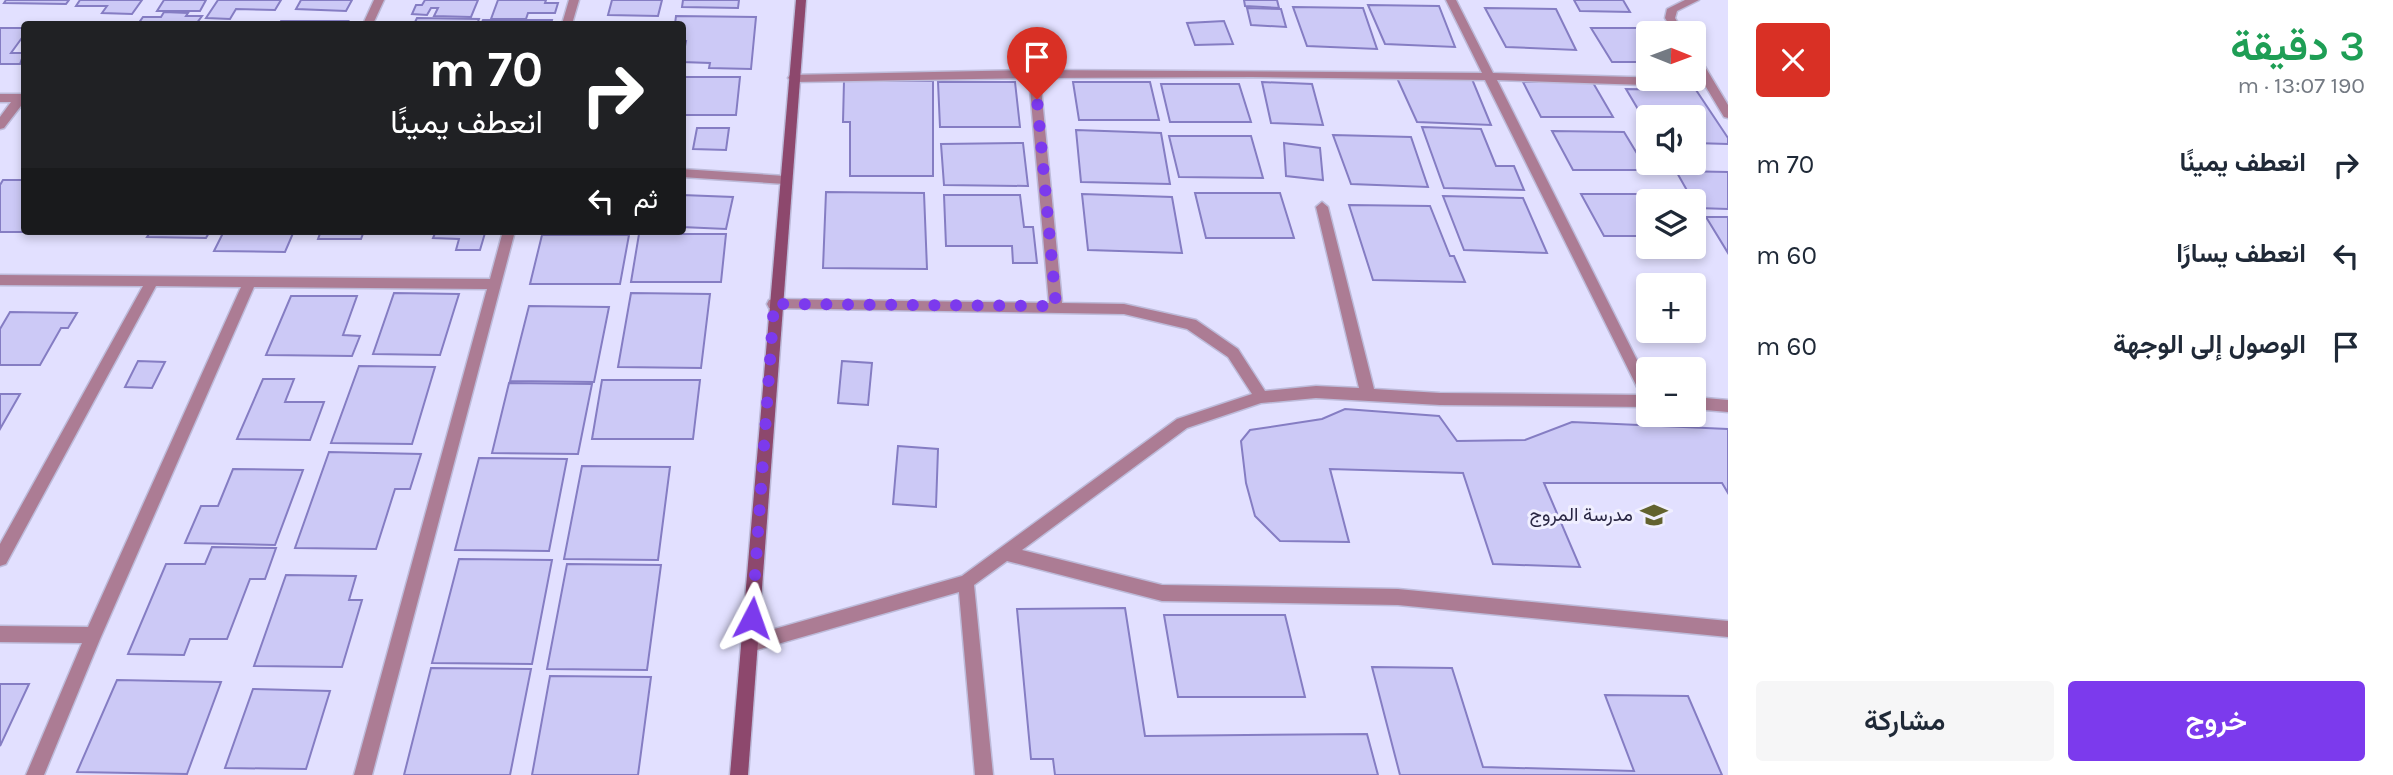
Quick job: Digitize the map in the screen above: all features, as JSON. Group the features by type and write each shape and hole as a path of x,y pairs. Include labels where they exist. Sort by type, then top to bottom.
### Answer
{"main road":[{"path":"738,775 774,304 801,0"}],"street":[{"path":"369,21 379,0"},
{"path":"568,21 574,0"},
{"path":"1451,0 1636,371"},
{"path":"1672,21 1672,9 1694,0"},
{"path":"1034,74 1056,306"},
{"path":"794,78 1034,74 1490,74 1709,83"},
{"path":"1706,78 1728,114"},
{"path":"0,98 21,98"},
{"path":"0,125 21,99"},
{"path":"686,173 785,180"},
{"path":"1322,207 1368,394"},
{"path":"363,775 508,235"},
{"path":"0,280 495,284"},
{"path":"0,559 151,283"},
{"path":"35,775 93,635 249,283"},
{"path":"774,304 1124,309 1191,324 1233,353 1261,397"},
{"path":"750,644 966,582 1182,423 1261,397 1316,392 1440,399 1636,401"},
{"path":"1706,403 1728,406"},
{"path":"1005,553 1162,593 1398,597 1642,623 1728,629"},
{"path":"966,582 984,775"},
{"path":"0,634 93,635"}],"building":[{"path":"6,0 69,0 66,4 4,3"},
{"path":"80,0 142,0 132,14 102,13 107,6 76,6"},
{"path":"164,0 206,0 200,11 157,11"},
{"path":"218,0 281,0 275,10 236,9 230,19 206,18"},
{"path":"301,0 352,0 346,11 296,9"},
{"path":"425,0 478,0 471,17 434,16 438,8 431,8 427,15 412,14 416,5 422,5"},
{"path":"498,0 546,0 545,3 558,3 555,13 528,13 526,19 491,19"},
{"path":"612,0 662,0 658,16 608,15"},
{"path":"683,0 739,0 738,8 682,7"},
{"path":"1244,0 1277,0 1279,8 1245,6"},
{"path":"1574,0 1623,0 1630,12 1580,11"},
{"path":"1368,5 1439,6 1455,47 1385,44"},
{"path":"1293,7 1363,8 1377,49 1307,46"},
{"path":"1247,8 1281,9 1286,27 1251,25"},
{"path":"1485,8 1556,9 1576,50 1506,47"},
{"path":"164,12 202,16 198,21 140,21 143,17 161,17"},
{"path":"676,16 756,17 751,69 709,68 710,63 686,62 686,21 675,21"},
{"path":"417,18 479,19 478,21 416,21"},
{"path":"483,20 552,20 552,21"},
{"path":"1224,21 1233,44 1195,45 1187,23"},
{"path":"0,28 21,28 21,39 11,53 21,53 20,64 0,64"},
{"path":"1591,28 1636,28 1636,62 1612,62"},
{"path":"686,77 740,77 736,115 686,115"},
{"path":"1397,78 1472,79 1491,125 1417,122"},
{"path":"844,81 933,81 933,176 850,176 850,122 843,122"},
{"path":"1592,81 1613,117 1541,117 1523,82"},
{"path":"938,82 1015,82 1020,127 940,127"},
{"path":"1073,82 1150,82 1159,120 1079,120"},
{"path":"1262,82 1312,84 1323,125 1271,123"},
{"path":"1161,84 1239,84 1251,122 1170,122"},
{"path":"1626,89 1697,91 1706,105 1636,105"},
{"path":"1706,105 1728,138 1728,144 1706,143"},
{"path":"1422,127 1481,129 1496,166 1514,166 1524,190 1444,188"},
{"path":"697,128 729,128 726,150 693,149"},
{"path":"1076,130 1161,133 1170,184 1081,182"},
{"path":"1552,131 1624,132 1636,152 1636,170 1573,170"},
{"path":"1333,135 1411,137 1428,187 1351,184"},
{"path":"1169,136 1251,136 1263,178 1179,177"},
{"path":"1023,143 1028,186 944,185 941,144"},
{"path":"1284,143 1320,148 1323,180 1286,176"},
{"path":"1728,172 1728,209 1706,208 1706,189 1686,189 1678,175"},
{"path":"3,180 21,180 21,232 0,232 0,185"},
{"path":"826,192 924,193 927,269 823,268"},
{"path":"1195,193 1280,193 1294,238 1206,238"},
{"path":"1082,194 1172,197 1182,253 1088,250"},
{"path":"1581,194 1636,194 1636,236 1604,236"},
{"path":"686,195 733,197 726,229 686,227"},
{"path":"944,195 1020,195 1024,227 1033,227 1037,263 1013,263 1012,246 946,246"},
{"path":"1443,196 1523,198 1547,253 1464,250"},
{"path":"1349,205 1430,206 1450,256 1454,256 1465,282 1373,280"},
{"path":"1706,217 1728,217 1728,253"},
{"path":"726,234 721,282 631,282 639,235"},
{"path":"148,235 208,235 206,238 147,237"},
{"path":"222,235 292,235 285,252 214,251"},
{"path":"320,235 362,235 361,239 318,239"},
{"path":"434,235 484,235 480,250 456,250 459,239 433,238"},
{"path":"542,235 629,235 620,284 530,284"},
{"path":"394,293 459,294 440,355 373,354"},
{"path":"631,293 710,294 701,368 618,367"},
{"path":"291,296 357,296 343,335 360,336 352,356 266,355"},
{"path":"529,306 609,307 594,382 510,381"},
{"path":"10,312 77,313 68,328 61,328 40,365 0,365 0,329"},
{"path":"138,361 165,362 152,388 125,387"},
{"path":"842,361 872,363 868,405 838,403"},
{"path":"359,366 435,367 412,444 331,443"},
{"path":"263,379 294,379 285,402 324,402 310,440 237,439"},
{"path":"602,380 700,380 693,439 592,439"},
{"path":"509,383 592,384 578,454 492,453"},
{"path":"0,394 20,394 0,429"},
{"path":"1345,409 1439,416 1457,441 1525,440 1572,422 1636,425 1636,427 1728,429 1728,493 1722,483 1544,483 1580,567 1493,564 1463,473 1330,469 1349,542 1280,541 1255,516 1246,483 1241,441 1250,430 1322,419"},
{"path":"898,446 938,449 936,507 893,504"},
{"path":"329,452 421,454 410,489 395,489 376,549 295,548"},
{"path":"479,458 567,459 549,551 455,550"},
{"path":"582,466 670,467 658,560 564,559"},
{"path":"233,469 303,470 275,545 185,543 201,506 218,506"},
{"path":"212,547 276,548 265,579 250,579 227,639 190,639 184,655 128,654 166,564 205,564"},
{"path":"459,559 552,560 532,664 432,663"},
{"path":"567,564 661,565 647,670 547,669"},
{"path":"286,575 356,576 349,600 362,600 342,667 254,666"},
{"path":"1125,608 1145,736 1367,734 1378,775 1055,775 1053,759 1031,759 1017,609"},
{"path":"1164,615 1285,615 1305,697 1178,697"},
{"path":"1372,667 1452,668 1483,767 1634,771 1605,695 1688,696 1722,775 1400,775"},
{"path":"431,668 531,669 510,775 404,775"},
{"path":"550,676 651,677 638,775 532,775"},
{"path":"117,680 221,682 187,774 77,772"},
{"path":"0,684 29,684 0,746"},
{"path":"253,689 330,691 306,769 225,768"}],"place":[{"name":"مدرسة المروج","path":"1654,515"}],"route":[{"path":"752,618 774,304 1056,306 1037,99"}]}
